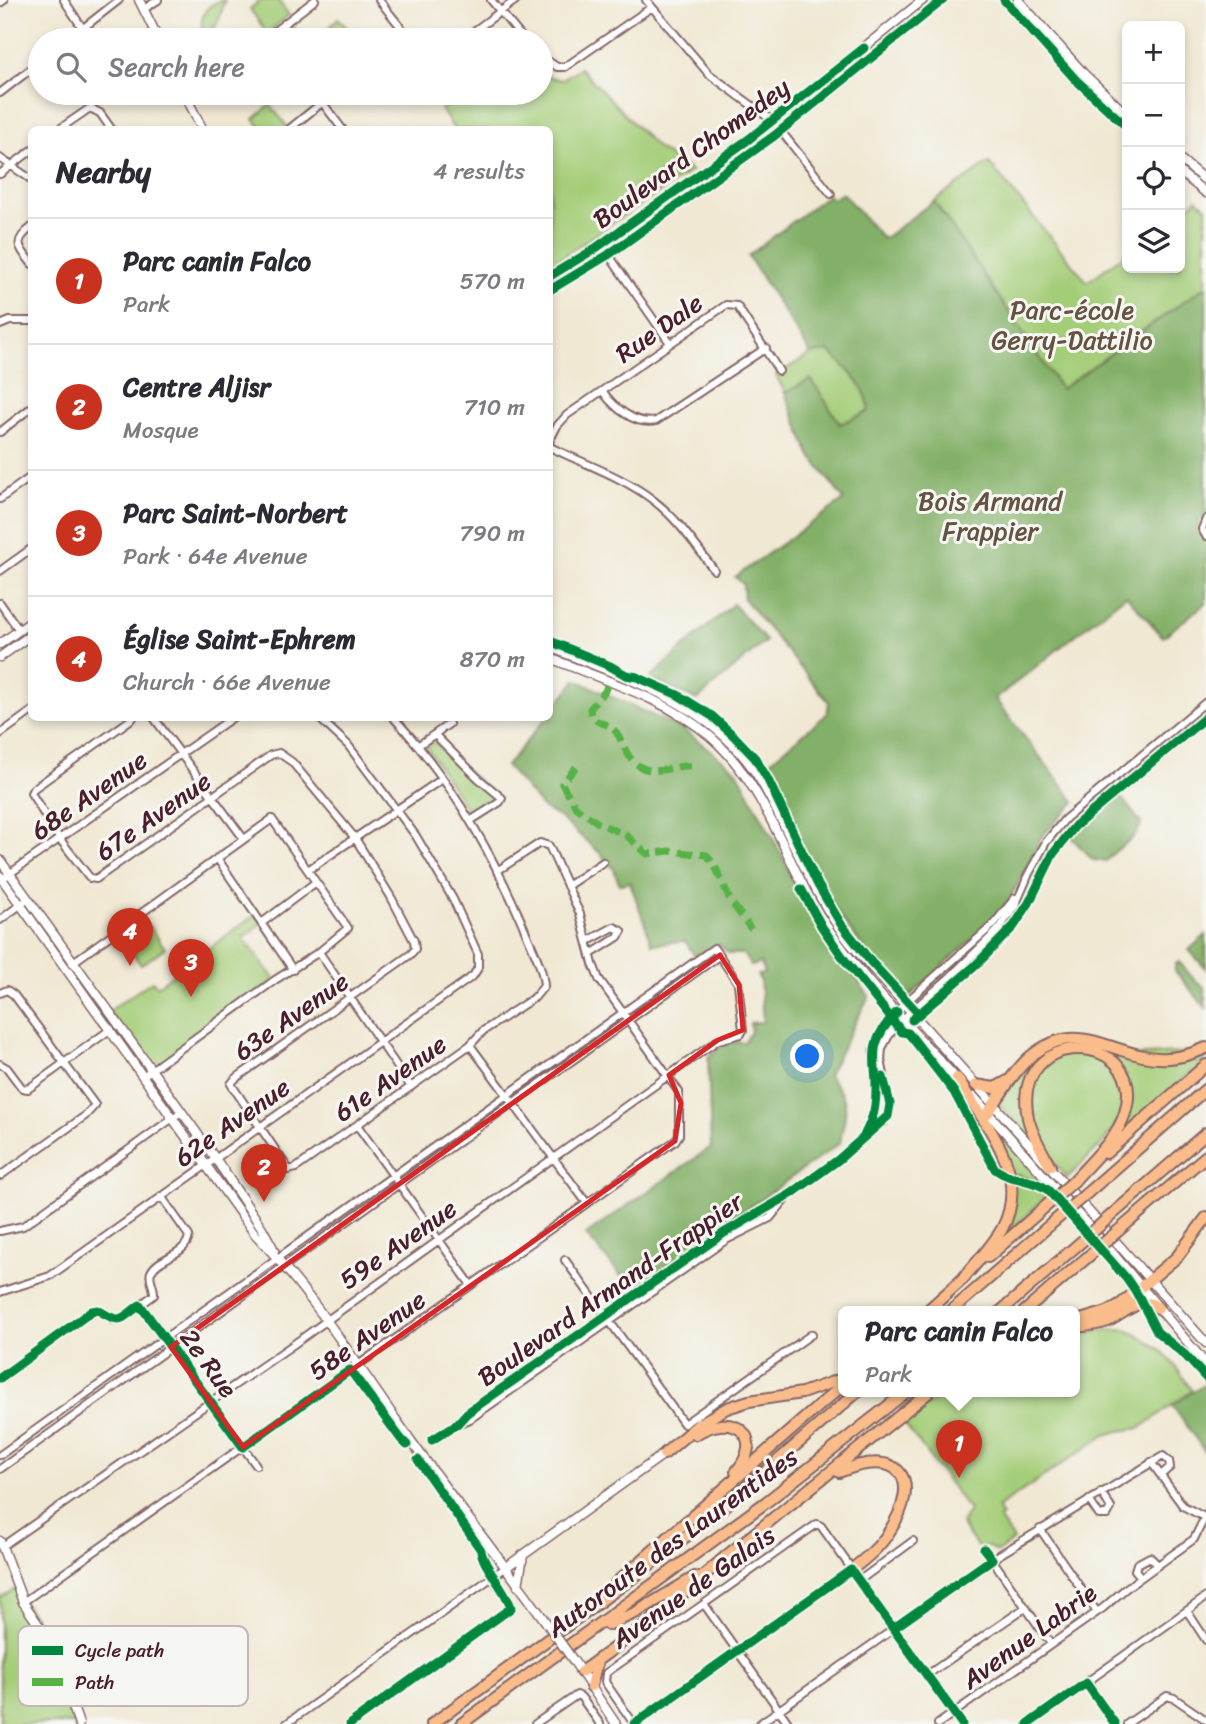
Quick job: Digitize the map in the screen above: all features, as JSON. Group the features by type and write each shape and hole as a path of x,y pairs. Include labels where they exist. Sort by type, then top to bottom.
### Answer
{"highway":[{"path":"991,1109 1024,1063 1040,1050 1058,1041 1073,1038 1095,1040 1135,1054 1156,1058 1183,1056 1206,1048"},
{"path":"1050,1166 1033,1135 1028,1117 1027,1099 1032,1077 1044,1060 1060,1051 1083,1048 1099,1052 1112,1061 1122,1074 1127,1088 1126,1108 1117,1131 1074,1181"},
{"path":"933,1306 1206,1065"},
{"path":"957,1078 1001,1150 1010,1172 1011,1188 1008,1213 1001,1231 962,1280"},
{"path":"976,1086 995,1088 1011,1079"},
{"path":"957,1306 1206,1089"},
{"path":"1007,1306 1206,1133"},
{"path":"1031,1306 1206,1156"},
{"path":"1080,1323 1111,1310 1151,1280 1177,1257 1206,1218"},
{"path":"1080,1324 1105,1322 1139,1303 1152,1303 1158,1308"},
{"path":"664,1454 699,1424 727,1408 754,1400 802,1393 838,1380"},
{"path":"564,1629 838,1389"},
{"name":"Autoroute des Laurentides","path":"432,1724 564,1629 728,1504 851,1397"},
{"name":"Autoroute des Laurentides","path":"461,1724 783,1490 900,1397"},
{"path":"581,1672 650,1622 724,1558 924,1397"},
{"path":"664,1454 714,1425 732,1425 744,1433 748,1448 743,1462 700,1509"},
{"path":"827,1477 859,1464 877,1461 896,1470 905,1484 903,1503 891,1529 877,1548 851,1570"},
{"path":"589,1633 637,1612 724,1558"},
{"path":"591,1686 597,1662"}],"street":[{"path":"0,3 4,0"},
{"path":"64,0 82,28"},
{"path":"84,28 119,0"},
{"path":"139,0 153,28"},
{"path":"144,9 158,0"},
{"path":"278,28 314,0"},
{"path":"379,0 402,28"},
{"path":"491,0 514,28"},
{"path":"478,28 516,0"},
{"path":"646,0 709,74 773,121 831,194"},
{"name":"Boulevard Chomedey","path":"553,274 601,244 773,121 923,0"},
{"name":"Boulevard Chomedey","path":"553,288 608,255 781,131 943,0"},
{"path":"1004,0 1076,80 1122,122"},
{"path":"1018,0 1084,74 1122,110"},
{"path":"553,64 565,67 652,7"},
{"path":"0,93 28,71"},
{"path":"192,105 200,126"},
{"path":"293,126 318,105"},
{"path":"324,105 340,126"},
{"path":"63,126 83,110 90,108 96,109 109,126"},
{"path":"0,174 28,153"},
{"path":"0,158 28,177"},
{"path":"1185,163 1206,181"},
{"path":"1185,176 1206,193"},
{"path":"28,230 19,242 28,258"},
{"path":"601,244 670,343"},
{"name":"Rue Dale","path":"553,435 562,420 721,308 731,305 737,306 779,371"},
{"path":"0,325 10,321 28,321"},
{"path":"603,391 611,402 628,415 649,423 766,348"},
{"path":"0,432 28,410"},
{"path":"553,448 624,482 654,501 681,527 714,570"},
{"path":"0,499 28,479"},
{"path":"1206,519 1202,529 1206,536"},
{"path":"0,571 28,551"},
{"path":"0,603 19,630"},
{"path":"0,644 28,624"},
{"path":"0,657 28,637"},
{"path":"553,648 672,699 707,721 726,738 751,766 762,784 835,923 976,1086 991,1109 1089,1232 1141,1287 1206,1364"},
{"path":"553,659 670,709 720,745 753,788 808,895 847,955 957,1078 1103,1220 1206,1343"},
{"name":"Boulevard Armand-Frappier","path":"432,1440 470,1419 738,1223 790,1194 841,1158 864,1136 882,1124 888,1116 890,1104 881,1069 881,1054 904,1004 997,921 1011,904 1046,842 1065,819 1206,702"},
{"path":"0,734 28,714"},
{"path":"59,838 32,798 33,789 129,721"},
{"path":"157,721 244,839"},
{"name":"68e Avenue","path":"1,878 228,721"},
{"path":"322,721 348,745 397,810"},
{"path":"397,721 419,745 442,779 470,821 497,871 540,843 549,846 580,914 599,979 668,1075"},
{"path":"419,745 449,724"},
{"path":"435,734 478,778 502,798 470,821"},
{"name":"67e Avenue","path":"59,838 84,874 96,879 271,755 279,753 292,762 355,838"},
{"path":"308,870 442,779"},
{"name":"62e Avenue","path":"0,1292 50,1276 473,976 478,968 478,954 453,899 416,836 397,810"},
{"path":"65,967 272,819 348,928 143,1076"},
{"name":"63e Avenue","path":"259,1128 233,1088 231,1084 234,1079 351,998 415,949 414,941 391,897 355,838"},
{"path":"217,858 293,970"},
{"path":"0,860 65,967 143,1076 215,1158 262,1228 281,1263"},
{"path":"567,886 603,862"},
{"name":"61e Avenue","path":"259,1128 289,1170 296,1168 470,1045 483,1031 535,997 544,986 543,978 518,914 497,871"},
{"name":"Boulevard Armand-Frappier","path":"864,1136 876,1104 874,1045 886,1024 911,1012 999,929 1015,906 1028,876"},
{"path":"1,878 73,961 151,1070 207,1164 254,1234 281,1263 325,1320 617,1724"},
{"path":"262,922 316,882"},
{"path":"0,920 24,902"},
{"path":"588,941 614,927 622,932 591,954"},
{"name":"59e Avenue","path":"1,1544 128,1457 155,1442 718,1040 743,1032 739,985 714,948 673,977"},
{"path":"319,951 411,1087"},
{"path":"0,1455 231,1293 344,1224 720,955"},
{"path":"0,1469 237,1300 338,1216 621,1012 673,977 678,985"},
{"path":"0,1176 85,1116 95,1105 14,995 4,992"},
{"path":"0,1064 7,1068 22,1088 28,1088 118,1024"},
{"path":"470,1045 586,1202"},
{"path":"563,1054 569,1064"},
{"name":"58e Avenue","path":"23,1602 675,1141 679,1135 679,1091 668,1075"},
{"path":"0,1231 32,1221 177,1115"},
{"path":"357,1125 471,1285"},
{"path":"452,1134 459,1142"},
{"name":"Boulevard Armand-Frappier","path":"607,1319 726,1240 770,1217 790,1194"},
{"path":"0,1378 92,1311 98,1310 114,1320 120,1320 154,1294 150,1276 152,1270 188,1242 189,1236 161,1196"},
{"path":"338,1216 344,1224"},
{"path":"565,1260 684,1424 812,1334"},
{"path":"231,1293 237,1300"},
{"name":"2e Rue","path":"140,1305 256,1465"},
{"path":"115,1374 121,1383"},
{"path":"57,1415 62,1424"},
{"path":"286,1724 664,1454"},
{"path":"759,1724 992,1559 1161,1457 1167,1459 1170,1467 1161,1475"},
{"path":"1151,1462 1184,1507 1205,1517"},
{"path":"1089,1500 1100,1516 1107,1515 1111,1508 1101,1492"},
{"name":"Avenue Labrie","path":"938,1724 1097,1612 1194,1539 1205,1517"},
{"name":"Avenue de Galais","path":"634,1724 605,1682 605,1674 814,1525 819,1524 851,1570"},
{"path":"1040,1529 1097,1612"},
{"path":"860,1580 913,1541"},
{"path":"1,1544 23,1602 39,1626"},
{"path":"985,1549 1051,1644"},
{"path":"518,1586 523,1555"},
{"name":"Avenue Labrie","path":"1141,1577 1135,1570 1137,1564 1150,1556 1158,1564"},
{"path":"634,1724 851,1570 962,1724"},
{"path":"350,1724 510,1609 511,1604 492,1577"},
{"path":"1028,1724 1206,1597"},
{"path":"704,1604 789,1724"},
{"path":"927,1675 1026,1607"},
{"path":"1187,1611 1206,1640"},
{"path":"1086,1683 1115,1724"},
{"path":"535,1724 577,1695 581,1696 600,1724"},
{"path":"1127,1724 1167,1696 1206,1720"},
{"path":"73,1706 79,1724"}],"highlighted area":[{"path":"720,955 739,985 743,1030 718,1040 669,1075 681,1103 675,1141 243,1447 171,1347"}],"green space":[{"path":"225,0 219,19 214,28 202,28 202,18 214,3"},
{"path":"261,0 278,0 289,15 273,28 263,28 250,9"},
{"path":"1017,9 1046,36 1079,77"},
{"path":"338,18 347,28 329,28"},
{"path":"290,22 295,28 282,28"},
{"path":"580,68 657,148 691,171 553,263 553,126 452,126 441,109 450,105 553,105 553,78 561,80"},
{"path":"270,105 287,126 260,126 254,119"},
{"name":"Parc-école Gerry-Dattilio","path":"989,163 1087,282 1122,257 1122,273 1185,273 1185,210 1197,199 1206,207 1206,286 1061,389 934,201"},
{"name":"Bois Armand Frappier","path":"842,193 883,239 934,201 1061,389 1206,286 1206,516 1200,519 1197,529 1206,542 1206,603 1163,637 1126,595 995,699 1075,802 1043,835 1008,902 988,925 911,995 905,995 887,975 837,912 810,863 771,777 774,774 768,763 827,714 829,702 744,599 743,584 735,577 844,500 810,455 785,393 811,379 840,424 869,411 861,386 829,351 811,354 748,256 828,195 833,199"},
{"path":"829,351 855,378 868,402 869,411 840,424 811,379 785,393 776,375 811,354"},
{"path":"733,604 766,641 697,700 650,678"},
{"path":"576,680 684,730 737,771 826,938 869,996 828,1075 844,1100 840,1143 633,1290 586,1235 711,1147 708,1057 727,1042 744,1042 751,1032 750,1023 763,1022 760,980 757,975 764,974 761,963 751,966 743,954 729,954 719,944 695,956 685,941 652,944 630,882 619,884 614,869 600,853 559,817 544,809 506,766 544,721 553,721 553,709"},
{"path":"433,742 498,798 471,816 428,749 428,744"},
{"path":"1117,792 1141,823 1139,829 1106,861 1093,860 1070,836 1071,833"},
{"path":"255,915 263,922 243,938 275,980 151,1070 109,1011 152,981 157,986"},
{"path":"149,926 165,948 141,965 126,943"},
{"path":"1206,935 1206,969 1189,950"},
{"path":"1179,962 1196,982 1204,987 1206,1008 1175,971 1175,964"},
{"path":"1072,1041 1132,1056 1206,1051 1206,1059 1122,1133 1120,1131 1126,1076 1081,1045 1058,1048 1033,1069 1030,1140 998,1104 1018,1075 1040,1053"},
{"path":"1091,1052 1114,1068 1123,1086 1121,1116 1104,1142 1067,1178 1037,1134 1031,1097 1038,1075 1049,1061 1061,1054"},
{"path":"989,1119 1050,1188 1038,1181 1017,1175 1016,1179 1039,1185 1050,1193 1001,1240 1013,1204"},
{"path":"1125,1329 1157,1347 1192,1391 1140,1428 1105,1435 997,1508 1002,1516 999,1518 1014,1540 997,1552 988,1546 980,1550 961,1524 969,1510 904,1423 938,1397 1080,1397 1080,1334"},
{"path":"1204,1385 1206,1388 1206,1453 1172,1405"},
{"path":"15,1589 40,1626 18,1626 18,1706 71,1706 78,1724 0,1724 0,1598"}],"marked path":[{"path":"607,685 590,709 591,714 616,732 634,762 657,771 698,766"},
{"path":"576,767 562,784 576,807 598,823 626,835 647,854 669,851 707,855 715,866 731,902 751,929"}],"cycle path":[{"path":"553,288 608,255 774,136 943,0"},
{"path":"1004,0 1076,80 1122,122"},
{"path":"553,274 593,250 749,139 864,48"},
{"path":"553,642 678,695 712,716 734,736 755,758 767,778 818,885 841,924 871,962 919,1014"},
{"path":"912,1020 975,966 1014,926 1029,903 1053,854 1075,826 1206,717"},
{"path":"801,889 844,959 902,1032"},
{"path":"864,1136 875,1105 875,1047 886,1025 897,1012"},
{"path":"902,1032 908,1033 954,1092 995,1169 1048,1190 1126,1278 1157,1332 1185,1355 1206,1378"},
{"path":"432,1440 724,1233 791,1194 838,1160 888,1116 890,1104 883,1077"},
{"path":"0,1378 92,1311 98,1310 112,1318 120,1319 140,1305 243,1447 350,1370 407,1445"},
{"path":"350,1724 511,1608 481,1550 418,1460"},
{"path":"894,1628 992,1559 984,1549"},
{"path":"634,1724 851,1570 962,1724"},
{"path":"1028,1724 1086,1683 1115,1724"}],"place":[{"name":"Église Saint-Ephrem","path":"130,966"},
{"name":"Parc Saint-Norbert","path":"191,997"},
{"name":"Centre Aljisr","path":"264,1202"},
{"name":"Parc canin Falco","path":"959,1478"}]}
